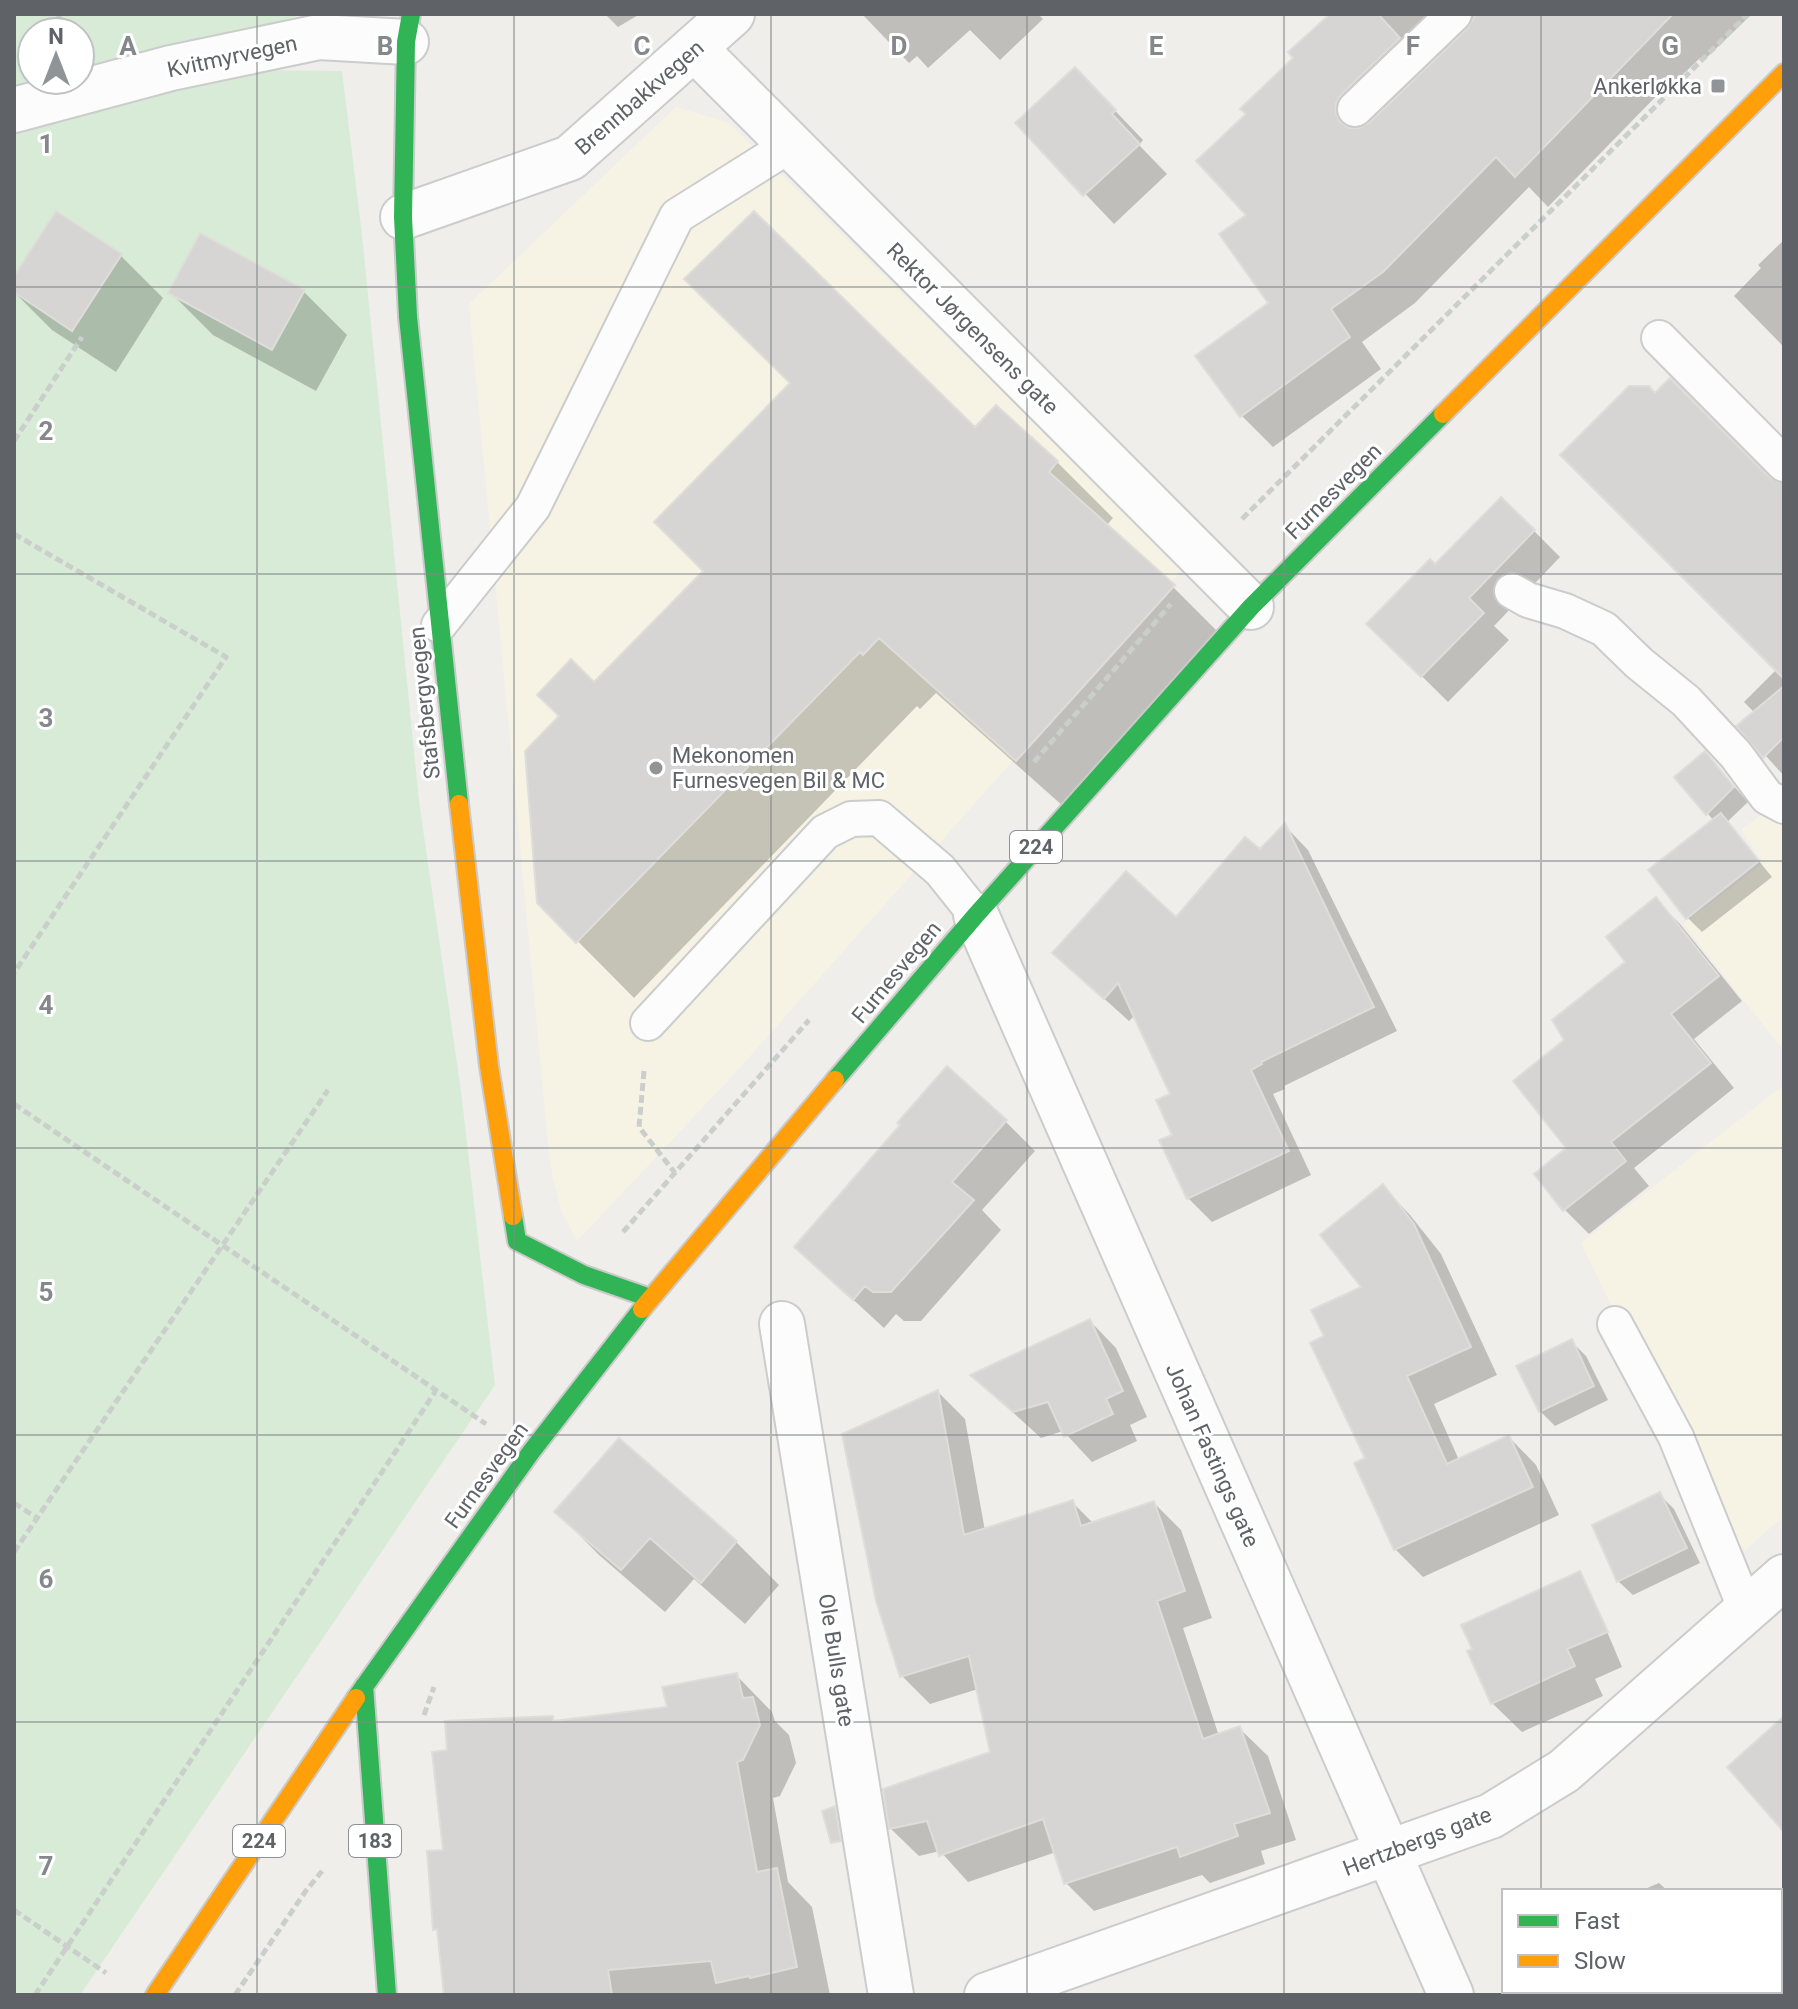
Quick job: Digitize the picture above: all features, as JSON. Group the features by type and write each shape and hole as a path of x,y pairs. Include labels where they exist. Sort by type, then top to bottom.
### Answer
{"main road":[{"name":"Stafsbergvegen","path":"409,28 403,217 408,317 489,1066 517,1241 584,1275 650,1298"},
{"name":"Furnesvegen","path":"155,1995 364,1686 531,1452 650,1298 976,915 1251,607 1784,73"},
{"name":"183","path":"364,1686 387,1995"}],"street":[{"name":"Brennbakkvegen","path":"403,217 570,158 732,14"},
{"name":"Kvitmyrvegen","path":"14,110 171,68 319,37 409,28"},
{"name":"Rektor Jørgensens gate","path":"695,49 1251,607"},
{"name":"Johan Fastings gate","path":"976,915 1451,1995"},
{"name":"Ole Bulls gate","path":"782,1324 891,1995"},
{"name":"Hertzbergs gate","path":"987,1995 1491,1816 1564,1771 1784,1577"}],"lane":[{"path":"1355,109 1454,14"},
{"path":"439,625 533,507 677,216 790,145"},
{"path":"1659,338 1784,464"},
{"path":"1512,591 1604,629 1639,663 1686,701 1736,755 1767,797 1784,806"},
{"path":"648,1023 825,832 851,819 879,818 940,870 976,915"},
{"path":"1615,1324 1676,1437 1746,1610"}],"path":[{"path":"14,441 82,337"},
{"path":"14,534 226,657 14,973"},
{"path":"648,1023 639,1127 675,1173"},
{"path":"14,1552 328,1090"},
{"path":"14,1104 435,1392 531,1452"},
{"path":"35,1995 435,1392"},
{"path":"14,1503 37,1518"},
{"path":"423,1720 437,1680"},
{"path":"235,1995 305,1892 334,1857 376,1853"},
{"path":"14,1910 98,1968"}],"shaded area":[{"path":"676,107 729,123 1183,569 734,1074 577,1241 561,1210 550,1164 469,304"},
{"path":"1784,798 1784,1051 1683,924 1764,863 1741,830"},
{"path":"1784,1085 1784,1516 1735,1559 1581,1243"}],"green space":[{"path":"14,14 303,14 96,76 96,16 16,16 16,96 31,96 14,101"},
{"path":"252,70 342,71 362,235 419,801 461,1091 495,1385 80,1995 14,1995 14,129"}],"building":[{"path":"1330,14 1378,14 1400,38 1336,103 1340,122 1349,128 1359,128 1369,123 1468,28 1476,14 1673,14 1515,177 1496,157 1383,272 1331,309 1350,337 1240,417 1195,356 1268,303 1219,234 1246,215 1196,161 1246,114 1240,109 1293,58 1288,52"},
{"path":"1075,67 1116,110 1112,114 1140,144 1083,196 1015,123"},
{"path":"56,211 122,254 72,331 14,292 14,276"},
{"path":"754,211 975,427 996,405 1058,461 1049,472 1175,585 1016,761 879,638 863,655 860,652 576,943 537,903 525,751 559,716 537,695 571,659 594,682 703,571 654,522 790,383 684,279"},
{"path":"200,233 305,290 272,350 168,293"},
{"path":"1670,378 1770,478 1784,483 1784,679 1560,455 1629,386 1649,386 1655,393"},
{"path":"1501,497 1535,530 1469,598 1484,613 1421,677 1366,624 1430,559 1435,564"},
{"path":"1784,686 1784,737 1763,758 1736,726"},
{"path":"1705,751 1734,787 1706,815 1674,777"},
{"path":"1721,813 1759,861 1686,919 1648,870"},
{"path":"1285,823 1374,1007 1261,1062 1251,1070 1289,1151 1187,1199 1159,1140 1172,1135 1156,1100 1170,1094 1118,983 1104,999 1052,953 1126,871 1176,917 1245,837 1260,849"},
{"path":"1656,897 1719,976 1671,1014 1711,1063 1611,1142 1626,1161 1563,1211 1534,1174 1566,1148 1513,1081 1564,1040 1552,1020 1625,962 1606,937"},
{"path":"947,1066 1007,1120 952,1182 974,1200 891,1292 873,1292 865,1286 853,1300 794,1247"},
{"path":"1383,1184 1414,1224 1471,1347 1407,1376 1447,1464 1509,1435 1533,1487 1394,1550 1354,1463 1365,1458 1310,1343 1324,1336 1311,1310 1361,1287 1320,1235"},
{"path":"1090,1319 1123,1391 1106,1399 1113,1414 1064,1437 1048,1402 1013,1412 970,1375"},
{"path":"1572,1339 1594,1386 1539,1412 1516,1366"},
{"path":"938,1390 964,1535 1073,1500 1081,1526 1154,1501 1185,1591 1157,1601 1203,1739 1240,1726 1270,1813 1234,1824 1238,1836 1180,1857 1177,1847 1064,1884 1043,1819 939,1856 927,1821 889,1829 883,1789 990,1752 969,1656 900,1677 876,1601 842,1434"},
{"path":"619,1438 737,1541 701,1583 650,1538 621,1570 554,1512"},
{"path":"1660,1492 1687,1548 1617,1582 1592,1525"},
{"path":"1580,1571 1608,1632 1567,1649 1575,1666 1491,1704 1467,1651 1472,1649 1461,1625"},
{"path":"737,1673 743,1698 753,1697 760,1725 743,1760 737,1762 757,1872 777,1868 797,1967 716,1983 711,1961 608,1970 612,1995 444,1995 437,1929 433,1930 427,1851 443,1850 432,1752 447,1750 445,1721 553,1716 553,1721 667,1707 662,1687"},
{"path":"1784,1716 1784,1832 1727,1767"},
{"path":"835,1806 841,1841 831,1843 822,1811"}],"traffic: fast":[{"path":"411,14 406,42 403,217 408,317 459,804"},
{"path":"835,1080 976,915 1251,607 1443,414"},
{"path":"513,1216 517,1241 584,1275 650,1298"},
{"path":"356,1698 531,1452 642,1309"},
{"path":"364,1686 387,1995"}],"traffic: slow":[{"path":"1443,414 1784,73"},
{"path":"459,804 489,1066 513,1216"},
{"path":"642,1309 835,1080"},
{"path":"155,1995 356,1698"}],"place":[{"name":"Ankerløkka","path":"1718,86"},
{"name":"Mekonomen Furnesvegen Bil & MC","path":"656,768"}]}
